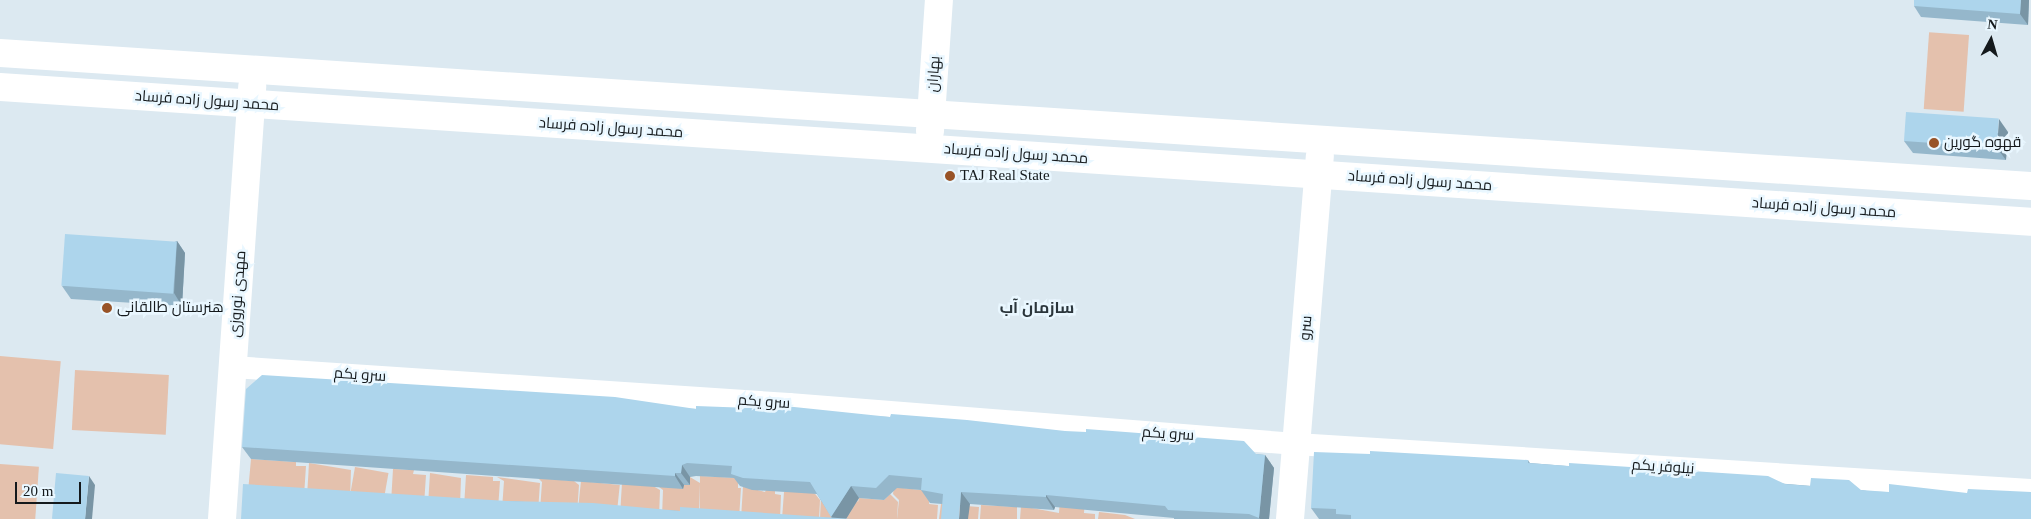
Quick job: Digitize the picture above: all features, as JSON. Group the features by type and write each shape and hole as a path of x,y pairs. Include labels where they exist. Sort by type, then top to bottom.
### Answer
{"street":[{"name":"بهاران","path":"929,149 938,0"},
{"path":"0,52 2031,186"},
{"name":"مهدی نوروزی","path":"222,519 253,69"},
{"name":"محمد رسول زاده فرساد","path":"0,87 2031,222"},
{"path":"625,128 627,93"},
{"name":"سرو","path":"1290,519 1322,138"},
{"path":"1770,205 1771,168"},
{"name":"سرو یکم","path":"232,367 789,404 1296,444"},
{"name":"نیلوفر یکم","path":"1296,444 2031,490"}],"shaded area":[{"path":"1929,32 1969,35 1964,112 1924,109"},
{"path":"0,356 61,361 53,449 0,444"},
{"path":"75,370 169,375 166,435 72,430"},
{"path":"251,459 296,462 296,466 306,466 304,496 248,492"},
{"path":"309,463 351,470 350,500 307,497"},
{"path":"0,464 39,467 35,519 0,519"},
{"path":"355,467 388,473 383,506 349,500"},
{"path":"393,469 414,470 413,474 426,475 424,505 391,503"},
{"path":"430,473 461,478 460,506 428,505"},
{"path":"466,475 493,477 493,481 500,481 498,509 464,507"},
{"path":"700,476 738,478 738,488 741,488 739,519 700,518"},
{"path":"497,477 540,483 538,512 502,509 504,481"},
{"path":"690,477 700,483 699,519 662,517 663,490 659,487 684,485"},
{"path":"538,478 574,481 579,485 577,514 540,511 542,482"},
{"path":"581,481 620,485 617,516 578,512"},
{"path":"622,483 653,486 660,490 659,518 620,516"},
{"path":"743,486 765,492 767,488 775,489 775,494 781,495 780,519 741,519"},
{"path":"894,487 930,491 929,504 938,505 937,519 897,519 899,500 893,494"},
{"path":"812,490 820,500 819,519 782,519 784,492"},
{"path":"852,490 858,502 859,498 884,500 890,494 898,502 897,519 820,519 821,496"},
{"path":"1060,498 1085,499 1084,513 1095,514 1095,519 1020,519 1021,506 1059,513"},
{"path":"941,504 979,507 978,519 939,519"},
{"path":"981,505 1017,507 1017,519 980,519"},
{"path":"1099,512 1125,515 1135,519 1098,519"}],"building":[{"path":"1914,0 2021,0 2020,14 1914,6"},
{"path":"1906,112 1999,118 1997,147 1904,141"},
{"path":"65,234 177,242 173,294 61,286"},
{"path":"262,375 615,397 696,409 696,406 775,409 775,405 890,417 891,414 967,420 1065,431 1086,432 1086,429 1244,441 1256,454 1265,455 1259,518 1249,514 1168,510 1165,506 1046,495 1046,497 961,492 959,519 941,519 943,494 921,490 922,478 889,475 876,488 851,486 831,517 810,482 743,478 731,474 732,466 687,463 682,465 681,473 675,473 675,476 242,447 246,389"},
{"path":"1370,451 1528,460 1528,463 1569,466 1569,463 1768,476 1785,484 1810,486 1811,478 1849,480 1861,490 1889,492 1889,484 1967,493 1968,489 2031,492 2031,519 1351,519 1351,515 1336,514 1336,509 1311,508 1314,452 1370,454"},
{"path":"56,473 89,476 85,519 52,519"},
{"path":"243,484 507,501 593,503 680,511 680,507 852,519 241,519"}],"place":[{"name":"قهوه گورین","path":"1934,143"},
{"name":"TAJ Real State","path":"950,176"},
{"name":"هنرستان طالقانی","path":"107,308"}],"district":[{"name":"سازمان آب","path":"1037,308"}]}
